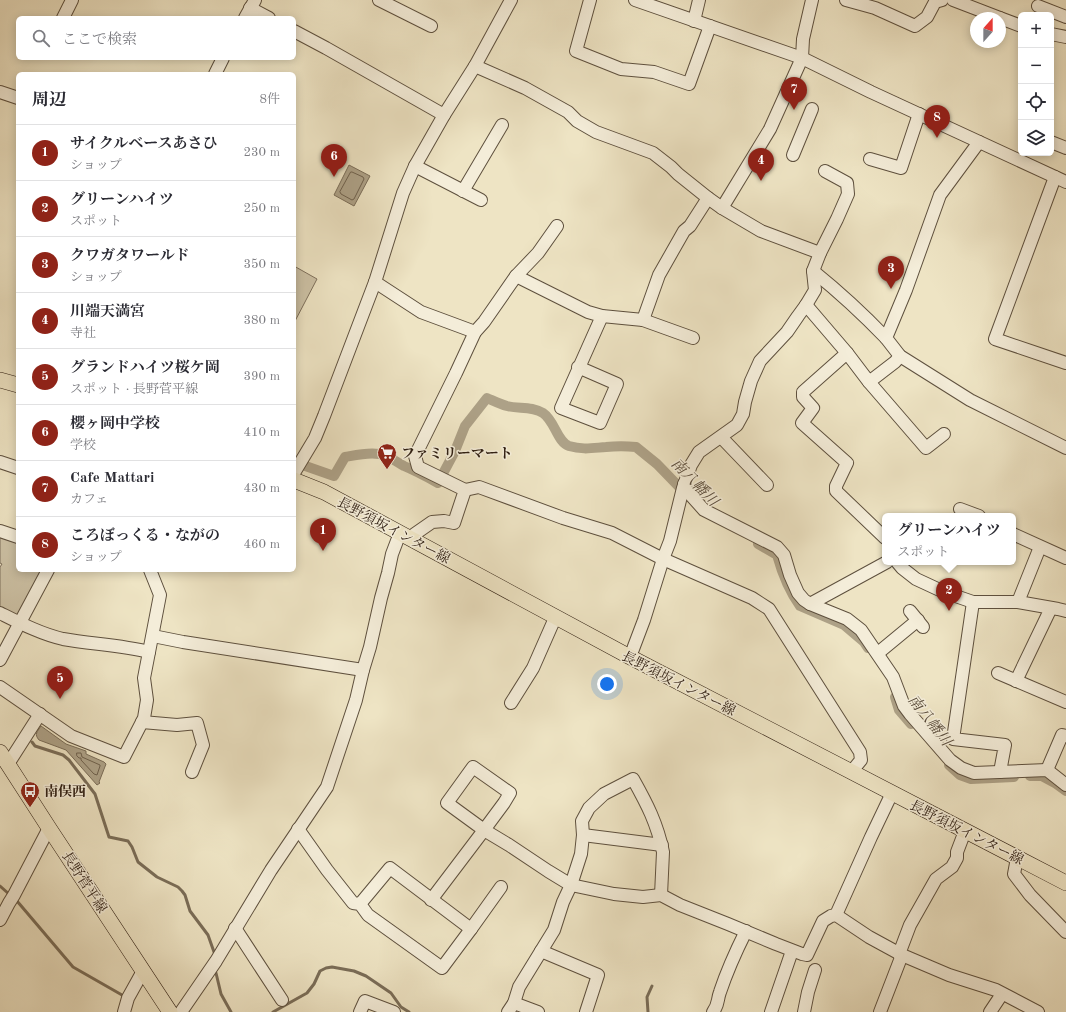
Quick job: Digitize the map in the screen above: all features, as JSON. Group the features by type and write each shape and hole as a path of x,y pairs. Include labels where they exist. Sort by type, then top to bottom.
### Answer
{"main road":[{"path":"0,380 16,384"},
{"name":"長野須坂インター線","path":"297,470 324,492 555,618 1066,883"},
{"name":"長野菅平線","path":"4,758 170,1012"}],"street":[{"path":"64,16 72,0"},
{"path":"379,0 431,26"},
{"path":"297,470 315,438 324,416 375,282 403,193 415,166 444,115 475,66 512,0"},
{"path":"590,0 576,51 620,69 654,72 689,84 710,26"},
{"path":"635,0 802,58 978,142 1023,157 1061,179 995,339 1066,363"},
{"path":"694,21 699,0"},
{"path":"722,208 770,129 802,58 803,39 812,0"},
{"path":"846,0 875,8 915,26 927,17 935,2 942,0"},
{"path":"953,0 984,12"},
{"path":"1038,6 1066,17"},
{"path":"250,9 265,16"},
{"path":"1006,20 1018,25"},
{"path":"296,32 444,115"},
{"path":"1054,35 1066,37"},
{"path":"216,72 222,60"},
{"path":"475,66 525,88 568,112 577,121 596,132 653,153 708,198 761,231 820,253"},
{"path":"0,92 16,97"},
{"path":"793,155 812,109"},
{"path":"870,159 900,168 919,114"},
{"path":"463,191 502,125"},
{"path":"886,338 906,290 940,195 978,142"},
{"path":"1054,143 1066,148"},
{"path":"415,166 481,200"},
{"path":"630,657 670,541 691,464 699,452 737,425 743,414 751,381 760,360 787,332 815,290 813,271 848,194 847,183 826,171"},
{"path":"643,320 659,274 684,231 690,226 708,198"},
{"path":"557,226 538,253 516,276 484,322 475,332 415,456 418,467 465,490 479,487 563,518 612,533 663,559 752,598 769,609 860,752 861,760 852,772"},
{"path":"813,271 844,296 865,316 886,338 900,356 970,400 1066,448"},
{"path":"516,276 588,312 602,316 643,320 693,338"},
{"path":"375,282 421,312 475,332"},
{"path":"806,305 847,353 869,382 926,448 944,434"},
{"path":"578,367 617,384 600,423 561,408 578,367 602,316"},
{"path":"847,353 803,392 803,397 813,408 802,423 847,463 836,486 836,491 882,535"},
{"path":"869,382 895,362 900,356"},
{"path":"720,437 767,485"},
{"path":"0,462 16,467"},
{"path":"683,489 704,510 777,547 784,554 790,575 798,593 804,600 810,604 847,619 861,630 893,677 904,706 950,760 961,768 974,773 1047,770 1066,785"},
{"path":"181,1012 216,961 271,870 327,787 356,700 392,554 404,536 432,522 444,521 454,523 465,490"},
{"path":"960,509 971,513"},
{"path":"0,531 16,536"},
{"path":"1016,535 1066,558"},
{"path":"1018,602 1040,547"},
{"path":"810,604 882,565"},
{"path":"900,565 916,579 944,592 973,602 1018,602 1058,609 1066,612"},
{"path":"0,660 47,572"},
{"path":"0,686 71,736 124,757 144,718 147,700 144,678 160,596 151,572"},
{"path":"973,602 954,739 1005,745 1000,772"},
{"path":"1016,681 1050,608"},
{"path":"878,653 921,624 910,611"},
{"path":"0,613 20,623 61,638 135,648 149,652"},
{"path":"511,703 533,668 555,618"},
{"path":"153,636 363,670"},
{"path":"998,673 1066,702"},
{"path":"4,758 40,714"},
{"path":"142,722 177,725 197,723 202,745 192,772"},
{"path":"1047,770 1062,735 1066,736"},
{"path":"431,900 484,830 510,793 473,767 447,803 484,830 548,872 571,884 614,894 643,897 661,895 792,951 807,955 823,921 831,916 836,916 869,937 901,954 949,976 996,990 1038,1012"},
{"path":"538,1012 511,1008 519,987 554,930 581,854 583,836 582,821 588,808 604,794 633,779 648,806 657,827 662,845 661,895"},
{"path":"836,916 892,793"},
{"path":"0,920 49,828"},
{"path":"298,830 353,903 360,904 368,915 442,968 501,887"},
{"path":"880,1012 910,925 936,878 952,867 957,858 957,852 965,831"},
{"path":"583,836 662,845"},
{"path":"1017,858 1014,874 1030,894 1066,932"},
{"path":"360,904 390,868 470,929"},
{"path":"235,928 282,1000"},
{"path":"714,1012 717,1007 719,993 724,980 746,931"},
{"path":"541,951 598,975 586,1012"},
{"path":"771,1012 792,951"},
{"path":"804,1012 815,970"},
{"path":"124,1012 128,998 143,971"},
{"path":"990,1012 1002,994"},
{"path":"360,1012 364,1001 394,1012"}],"shaded area":[{"path":"296,267 317,279 296,319"},
{"path":"0,534 16,540 16,572 41,572 17,618 0,610 0,567 2,564 0,563"}],"water":[{"path":"349,165 370,176 354,206 334,195"},
{"path":"41,726 66,744 86,751 86,754 104,762 106,764 99,782 100,783 97,785 66,750 39,740 36,735"}],"waterway":[{"name":"南八幡川","path":"296,463 334,476 345,457 375,453 389,457 438,483 455,451 465,426 487,398 507,406 530,408 543,413 565,444 569,446 583,448 617,446 636,447 657,464 687,495"},
{"name":"南八幡川","path":"758,544 777,555 786,582 800,606 844,625 864,642 868,648"},
{"name":"南八幡川","path":"895,697 899,710 911,724"},
{"path":"32,742 35,746 63,755 69,760 95,794 109,837 128,841 138,862 157,877 178,887 182,891 185,895 190,911 208,935 214,952"},
{"name":"南八幡川","path":"949,765 960,775 971,779 1014,777"},
{"name":"南八幡川","path":"1030,776 1042,776 1066,791"},
{"path":"0,886 9,894"},
{"path":"17,901 73,967 122,995"},
{"path":"273,1012 307,993 314,984 320,971 332,967 354,971 366,976 391,993 401,1007 409,1012"},
{"path":"216,973 221,994 231,1012"},
{"path":"648,1012 647,997 652,986"}],"place":[{"name":"Cafe Mattari","path":"794,110"},
{"name":"ころぼっくる・ながの","path":"937,138"},
{"name":"櫻ヶ岡中学校","path":"334,177"},
{"name":"川端天満宮","path":"761,181"},
{"name":"クワガタワールド","path":"891,289"},
{"name":"ファミリーマート","path":"387,470"},
{"name":"サイクルベースあさひ","path":"323,551"},
{"name":"グリーンハイツ","path":"949,611"},
{"name":"グランドハイツ桜ケ岡","path":"60,699"},
{"name":"南俣西","path":"30,808"}]}
